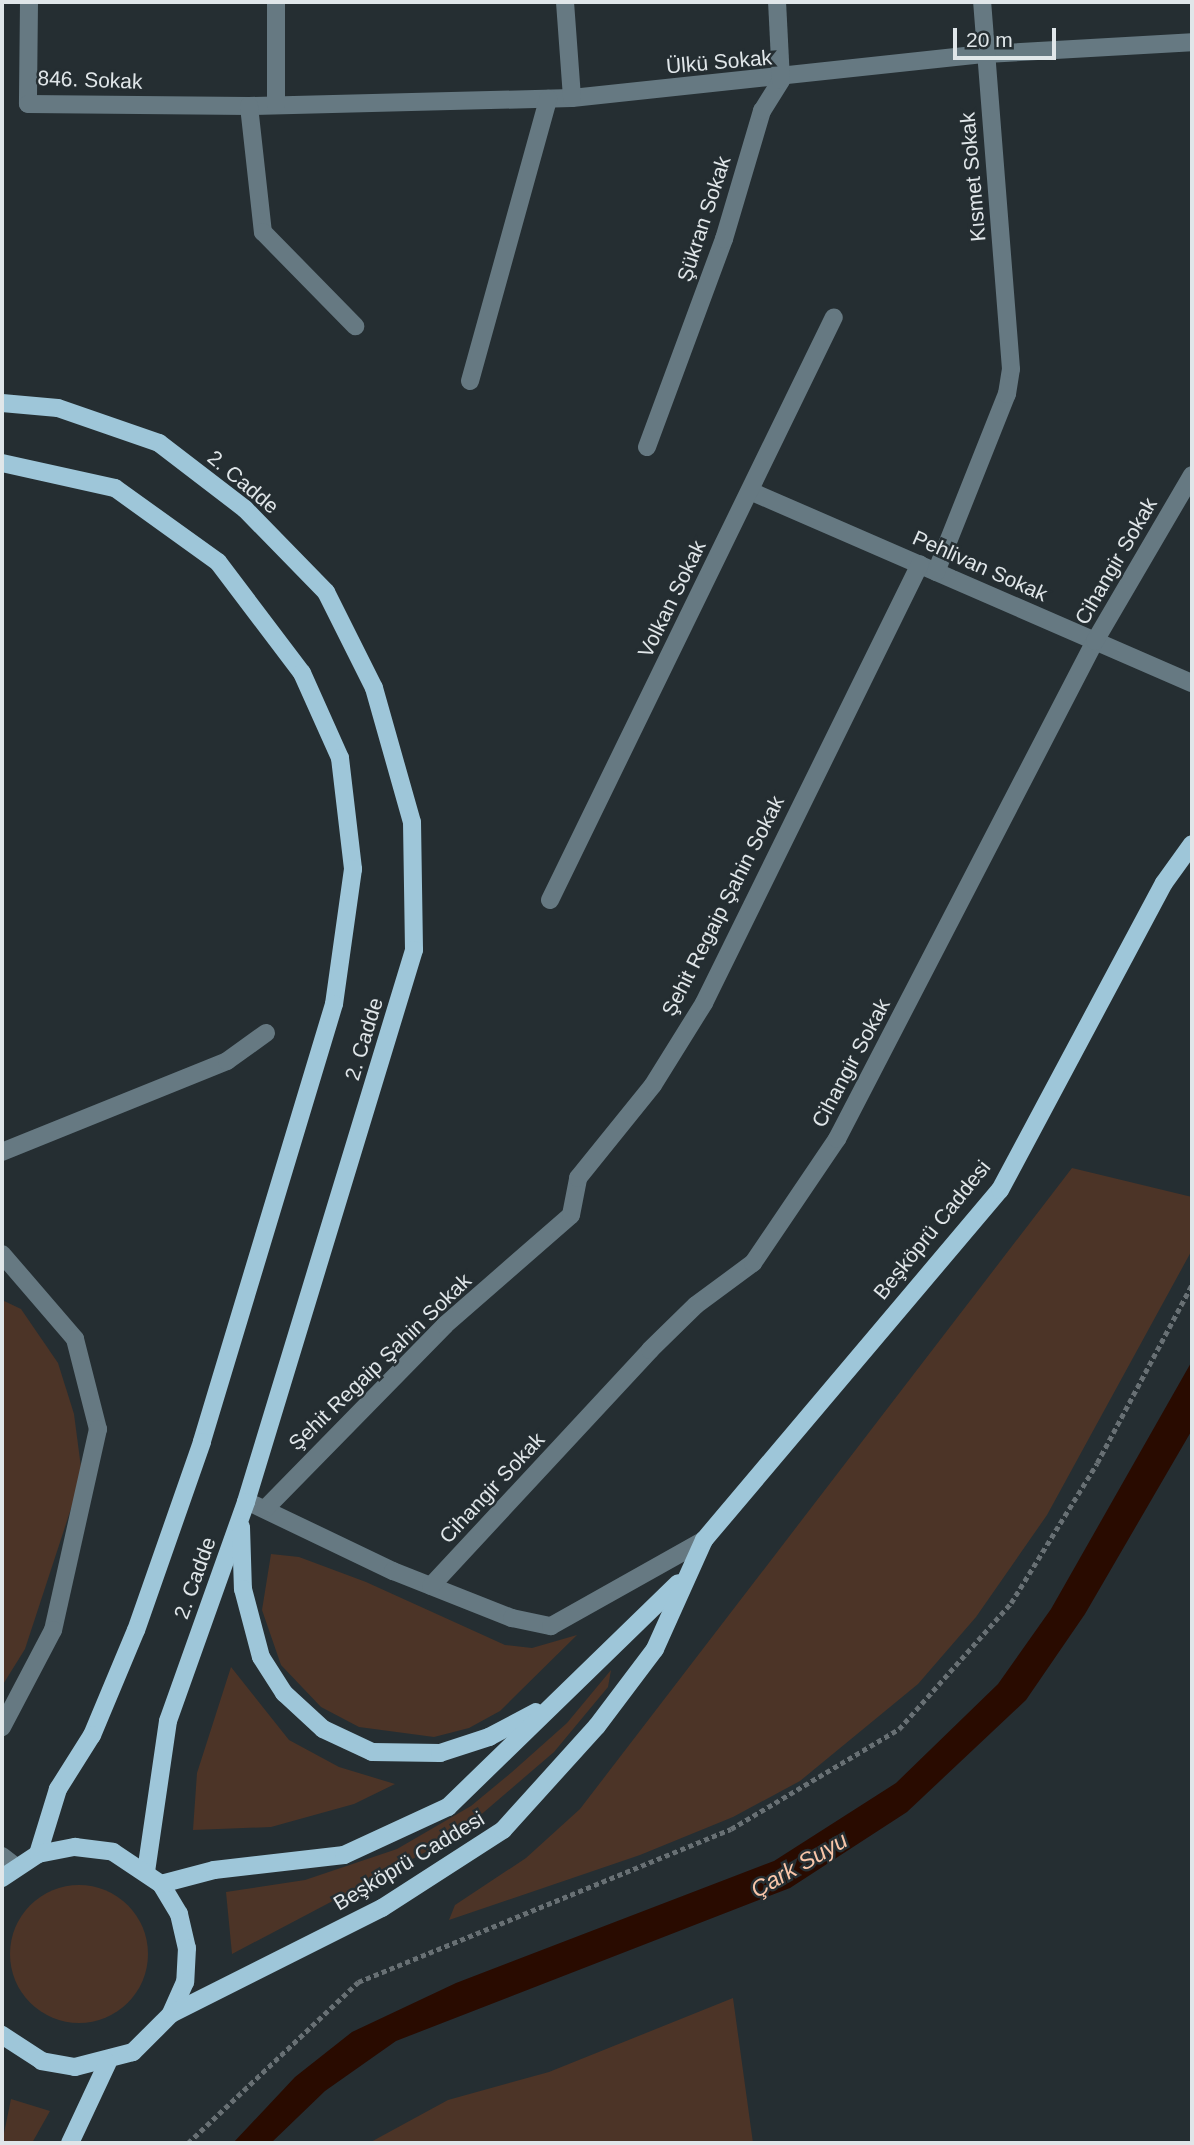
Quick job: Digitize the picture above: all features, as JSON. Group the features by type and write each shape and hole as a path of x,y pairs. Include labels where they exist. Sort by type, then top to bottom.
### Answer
{"main road":[{"name":"2. Cadde","path":"2,403 58,408 159,443 254,518 326,593 374,688 412,822 414,950 244,1510 169,1721 146,1871"},
{"name":"2. Cadde","path":"2,463 115,488 219,562 302,673 340,758 353,869 334,1004 202,1442 136,1630 92,1735 58,1789 38,1854"},
{"name":"Beşköprü Caddesi","path":"171,2014 383,1908 503,1830 597,1726 655,1649 683,1578 704,1540 1000,1189 1164,883 1192,844"},
{"path":"244,1510 243,1589 261,1657 284,1693 323,1729 372,1752 440,1753 489,1737 555,1702"},
{"name":"Beşköprü Caddesi","path":"161,1884 214,1870 344,1855 448,1807 683,1578"},
{"path":"2,2035 42,2061 75,2067 108,2062 133,2052 171,2014 185,1982 187,1948 179,1914 161,1884 146,1871 113,1852 75,1847 38,1854 6,1867"},
{"path":"70,2143 108,2062"}],"street":[{"name":"846. Sokak","path":"29,2 28,104 249,106"},
{"path":"275,2 276,105"},
{"path":"565,2 572,98"},
{"path":"777,2 781,79"},
{"name":"Kısmet Sokak","path":"982,2 1011,348"},
{"name":"Ülkü Sokak","path":"249,106 572,98 781,79 986,54 1192,42"},
{"name":"Şükran Sokak","path":"647,447 724,239 762,111 781,79"},
{"path":"470,381 548,99"},
{"path":"249,106 263,232 355,326"},
{"name":"Volkan Sokak","path":"550,900 834,317"},
{"name":"Şehit Regaip Şahin Sokak","path":"266,1508 445,1325 571,1215 578,1178 653,1085 704,1003 928,568 1007,394 1011,348"},
{"name":"Cihangir Sokak","path":"431,1586 649,1350 696,1305 753,1263 837,1139 1095,641 1192,475"},
{"name":"Pehlivan Sokak","path":"750,491 1192,683"},
{"path":"2,1152 227,1061 266,1033"},
{"path":"2,1254 75,1339 98,1429 53,1630 2,1727"},
{"path":"244,1510 266,1508 431,1586 512,1618 551,1626 704,1540"}],"path":[{"path":"188,2143 358,1982 731,1829 899,1729 1011,1603 1097,1464 1192,1284"}],"shaded area":[{"path":"1072,1168 1192,1197 1192,1250 1047,1515 976,1617 918,1684 800,1781 733,1817 640,1855 449,1920 455,1905 526,1858 580,1809"},
{"path":"2,1300 21,1309 58,1363 74,1414 82,1475 25,1649 2,1686"},
{"path":"271,1554 299,1557 366,1582 505,1645 532,1648 577,1635 500,1711 469,1728 434,1737 359,1727 321,1707 281,1665 262,1610"},
{"path":"231,1667 289,1740 339,1767 395,1784 354,1804 271,1827 193,1830 197,1773"},
{"path":"611,1670 608,1687 554,1752 456,1836 232,1954 226,1892 305,1880 397,1849 471,1806 512,1772 567,1723"},
{"path":"79,1885 105,1891 127,1906 142,1928 148,1954 142,1980 127,2002 105,2017 79,2023 53,2017 31,2002 16,1980 10,1954 16,1928 31,1906 53,1891"},
{"path":"733,1998 753,2143 369,2143 448,2100 549,2072"},
{"path":"11,2099 50,2111 32,2143 2,2143"}],"water":[{"name":"Çark Suyu","path":"1192,1361 1192,1430 1085,1614 1026,1700 907,1812 790,1888 396,2041 325,2091 271,2143 233,2143 295,2077 352,2032 456,1983 774,1861 896,1783 998,1684 1051,1609"}]}
